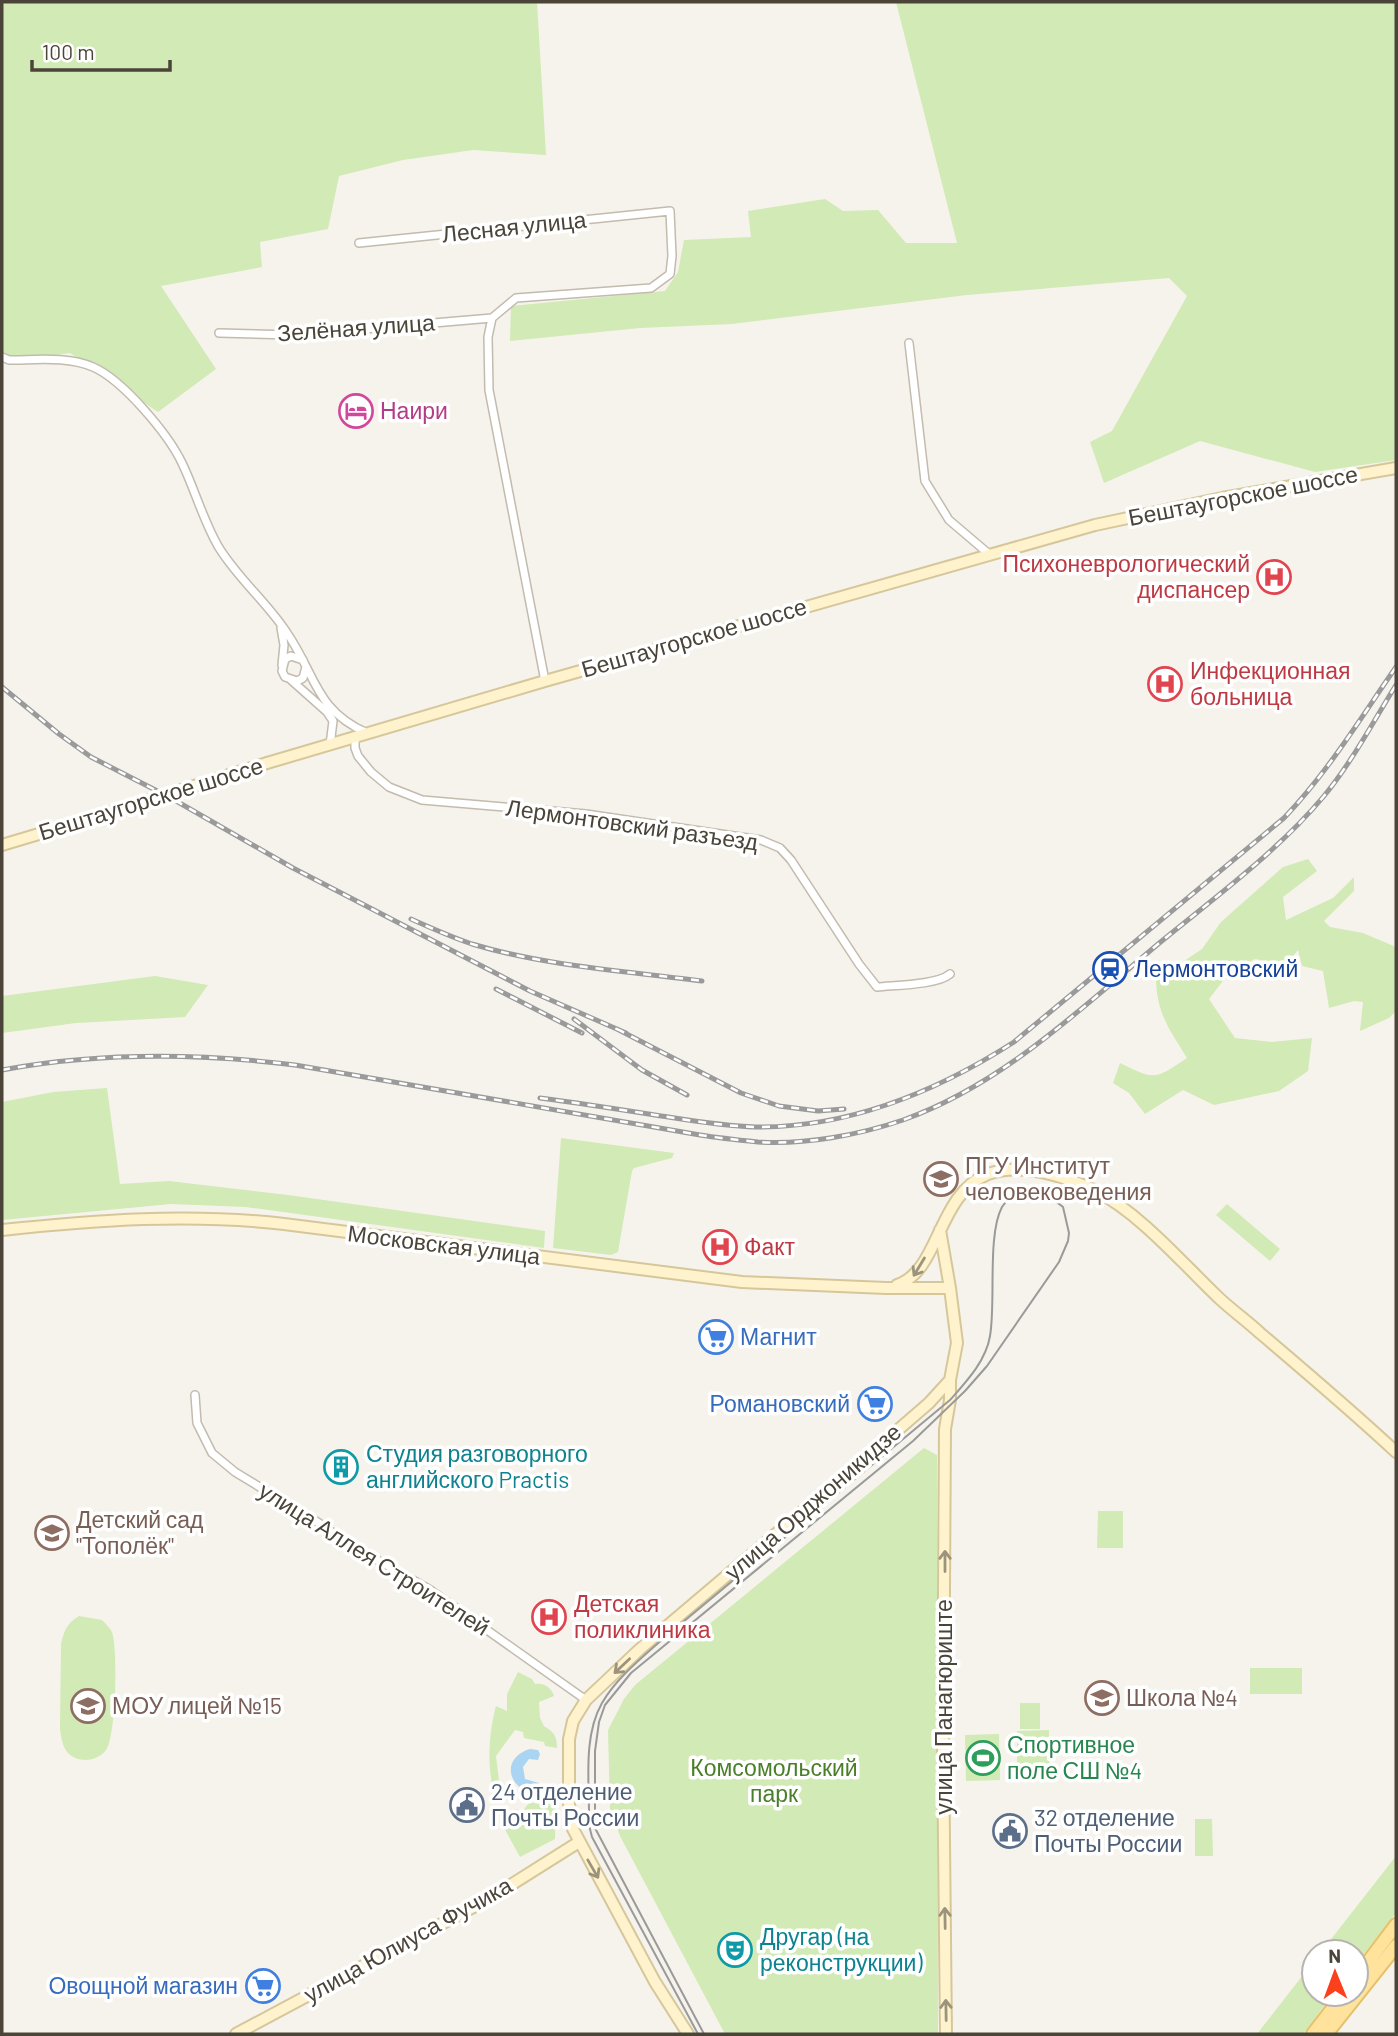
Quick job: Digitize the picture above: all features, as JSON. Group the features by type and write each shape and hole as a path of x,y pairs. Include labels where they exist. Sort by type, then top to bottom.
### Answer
{"main road":[{"path":"1370,1959 1396,1925"},
{"path":"1326,2034 1396,1946"},
{"path":"1313,2034 1333,2008"}],"street":[{"name":"Лесная улица","path":"359,243 670,211 670,274 651,288 516,298 492,318"},
{"name":"Зелёная улица","path":"219,333 293,335 492,318"},
{"path":"492,318 488,337 489,390 545,681"},
{"path":"909,343 925,481 949,520 989,554"},
{"path":"2,357 9,360 60,359 91,366 104,373 140,406 162,431 181,461 217,545 278,621 305,663 311,681 322,698 341,719 368,733"},
{"name":"Бештаугорское шоссе","path":"2,845 545,681 1095,525 1210,500 1396,468"},
{"path":"278,621 283,634 282,671 327,712 333,721 330,745"},
{"path":"282,665 285,659 291,656 305,663"},
{"path":"290,680 303,678 305,663"},
{"name":"Лермонтовский разъезд","path":"355,737 358,755 371,772 389,787 422,800 586,814 761,840 780,848 791,860 877,987 931,981 950,974"},
{"path":"886,1288 913,1277 949,1211 966,1187 997,1171 1030,1171 1060,1177 1096,1191 1113,1202 1396,1452"},
{"name":"Московская улица","path":"2,1230 131,1218 214,1217 742,1282 950,1288"},
{"path":"940,1230 957,1343 950,1380"},
{"name":"улица Орджоникидзе","path":"688,2034 655,1982 573,1829 569,1804 569,1739 573,1721 586,1700 640,1649 929,1403 950,1380"},
{"name":"улица Панагюриште","path":"946,2034 943,1690 945,1429 950,1380"},
{"name":"улица Аллея Строителей","path":"195,1395 198,1423 212,1453 235,1472 349,1544 429,1589 586,1700"},
{"name":"улица Юлиуса Фучика","path":"236,2034 489,1898 579,1842"}],"green space":[{"path":"2,2 537,2 546,155 473,150 403,160 339,176 328,229 260,242 262,267 161,286 216,369 158,412 70,353 2,363"},
{"path":"896,2 1396,2 1396,460 1315,472 1200,441 1104,483 1090,442 1112,431 1187,296 1169,278 967,295 732,324 640,328 510,341 511,306 665,291 678,272 684,240 751,237 748,211 825,199 843,211 878,210 906,243 957,243"},
{"path":"1308,859 1317,871 1283,897 1286,920 1333,898 1354,877 1354,891 1324,921 1330,927 1363,933 1396,947 1396,1011 1389,1018 1360,1031 1363,1002 1354,1001 1329,1008 1323,971 1302,966 1298,950 1286,965 1255,959 1229,973 1209,999 1235,1038 1272,1042 1312,1038 1308,1071 1279,1091 1214,1105 1183,1090 1145,1114 1129,1093 1113,1083 1120,1063 1154,1075 1161,1074 1187,1058 1162,1012 1156,980 1202,949 1221,922 1283,867"},
{"path":"155,976 208,985 185,1017 76,1023 2,1033 2,996"},
{"path":"107,1088 120,1184 169,1181 545,1231 544,1248 246,1207 171,1204 2,1220 2,1102 53,1092"},
{"path":"561,1138 674,1153 672,1158 634,1168 632,1171 618,1252 611,1255 553,1248"},
{"path":"1227,1204 1280,1249 1270,1261 1216,1215"},
{"name":"Комсомольский парк","path":"924,1448 937,1455 938,2034 725,2034 620,1836 610,1809 608,1730 624,1699 635,1685"},
{"path":"1098,1511 1123,1511 1123,1548 1097,1548"},
{"path":"79,1616 102,1620 106,1624 112,1632 115,1655 114,1711 109,1742 103,1754 88,1760 77,1759 68,1753 60,1728 61,1644 67,1628"},
{"path":"1250,1668 1302,1668 1302,1694 1250,1694"},
{"path":"518,1672 532,1679 535,1684 547,1686 553,1693 554,1696 539,1702 540,1718 554,1735 557,1748 524,1738 523,1732 515,1730 496,1756 500,1789 493,1789 489,1758 496,1706 507,1711 507,1694"},
{"path":"1020,1703 1040,1703 1040,1729 1020,1729"},
{"path":"1049,1730 1050,1779 1017,1780 1017,1731"},
{"name":"Спортивное поле СШ №4","path":"999,1734 1000,1780 966,1781 965,1735"},
{"path":"556,1797 555,1839 520,1857 502,1824 506,1820 506,1813 515,1809 523,1811 528,1804"},
{"path":"1195,1819 1212,1819 1213,1856 1195,1856"},
{"path":"1396,1856 1396,1913 1370,1946 1370,1938 1332,1938"},
{"path":"1300,1979 1300,2008 1322,2008 1303,2034 1257,2034"}],"water":[{"path":"530,1749 538,1750 540,1754 538,1760 529,1759 523,1767 525,1779 539,1783 539,1789 533,1793 517,1785 511,1772 515,1758"}],"tram line":[{"path":"698,2034 592,1837 589,1825 588,1763 596,1717 608,1694 639,1660 950,1400 974,1371 988,1345 992,1322 993,1251 997,1219 1002,1207 1006,1201 1021,1193 1029,1191 1045,1195 1063,1207 1069,1233 1068,1241 1059,1262 987,1366 913,1441 631,1673 605,1705 599,1722 595,1751 595,1828 704,2034"}],"railway":[{"path":"540,1098 718,1124 790,1126 858,1114 890,1104 954,1077 1014,1042 1284,818 1329,764 1396,667"},
{"path":"2,1070 112,1057 222,1058 295,1065 700,1135 751,1141 776,1143 813,1140 886,1125 940,1105 1008,1065 1072,1017 1247,872 1324,796 1353,756 1396,685"},
{"path":"2,687 91,757 171,798 293,868 530,991 626,1033"},
{"path":"411,919 472,944 528,958 702,981"},
{"path":"496,989 582,1033"},
{"path":"574,1019 642,1070 687,1095"},
{"path":"617,1029 741,1093 779,1106 818,1111 844,1109"}],"place":[{"name":"Наири","path":"356,411"},
{"name":"Психоневрологический диспансер","path":"1274,577"},
{"name":"Инфекционная больница","path":"1165,684"},
{"name":"Лермонтовский","path":"1110,969"},
{"name":"ПГУ Институт человековедения","path":"941,1179"},
{"name":"Факт","path":"720,1247"},
{"name":"Магнит","path":"716,1337"},
{"name":"Романовский","path":"875,1404"},
{"name":"Студия разговорного английского Practis","path":"341,1467"},
{"name":"Детский сад \"Тополёк\"","path":"52,1533"},
{"name":"Детская поликлиника","path":"549,1617"},
{"name":"Школа №4","path":"1102,1698"},
{"name":"МОУ лицей №15","path":"88,1706"},
{"name":"Спортивное поле СШ №4","path":"983,1758"},
{"name":"24 отделение Почты России","path":"467,1805"},
{"name":"32 отделение Почты России","path":"1010,1831"},
{"name":"Другар (на реконструкции)","path":"735,1950"},
{"name":"Овощной магазин","path":"263,1986"}]}
